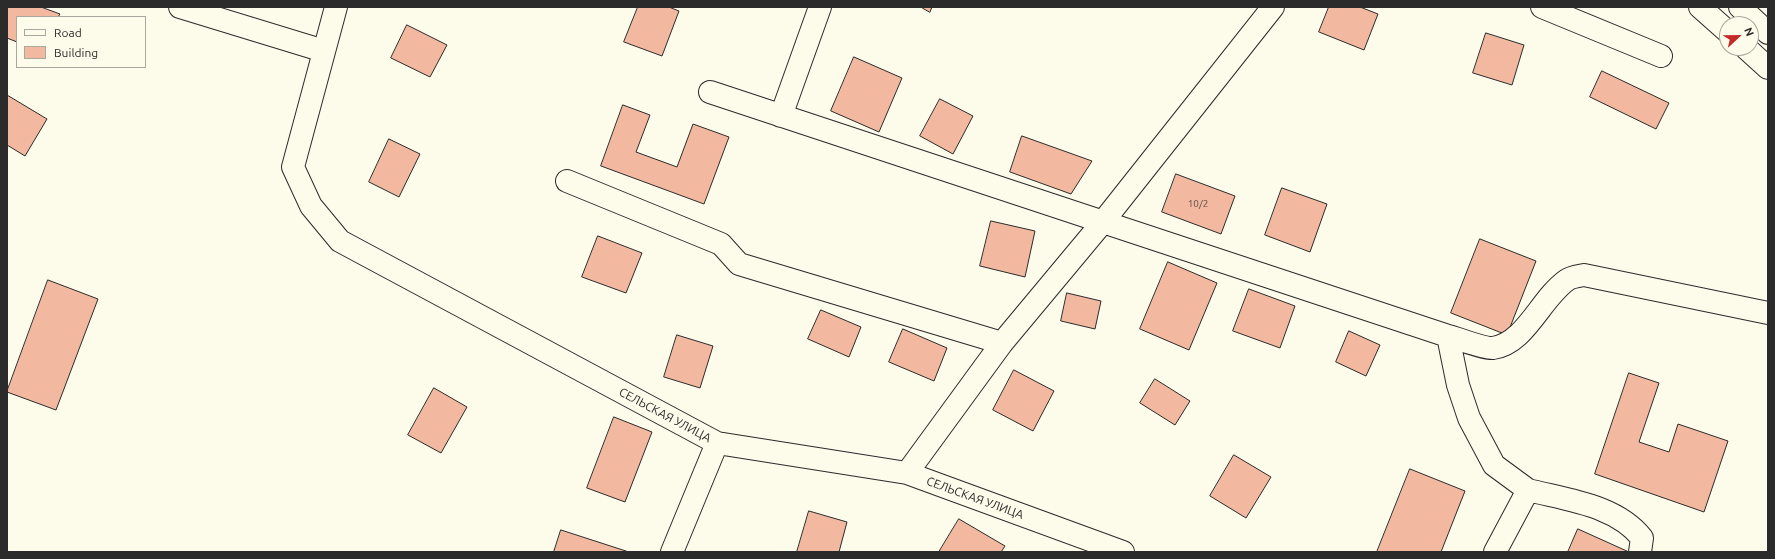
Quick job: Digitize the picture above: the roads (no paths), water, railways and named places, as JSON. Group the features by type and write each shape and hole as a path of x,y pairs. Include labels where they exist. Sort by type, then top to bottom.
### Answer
{"street":[{"path":"180,7 324,51 336,7"},
{"path":"781,116 820,7"},
{"path":"907,473 1002,343 1102,222 1273,7"},
{"path":"1542,7 1661,56"},
{"path":"1700,7 1719,24"},
{"path":"1740,7 1768,33"},
{"name":"СЕЛЬСКАЯ УЛИЦА","path":"324,51 293,167 311,206 340,241 717,444 907,473 1123,552"},
{"path":"1755,56 1768,68"},
{"path":"710,92 1448,336 1492,348 1509,343 1529,323 1545,300 1568,279 1584,275 1768,313"},
{"path":"567,181 721,244 739,264 1002,343"},
{"path":"1448,336 1458,384 1469,418 1494,465 1528,490 1600,508 1633,527 1642,538 1640,552"},
{"path":"672,552 717,444"},
{"path":"1495,552 1528,490"}]}
